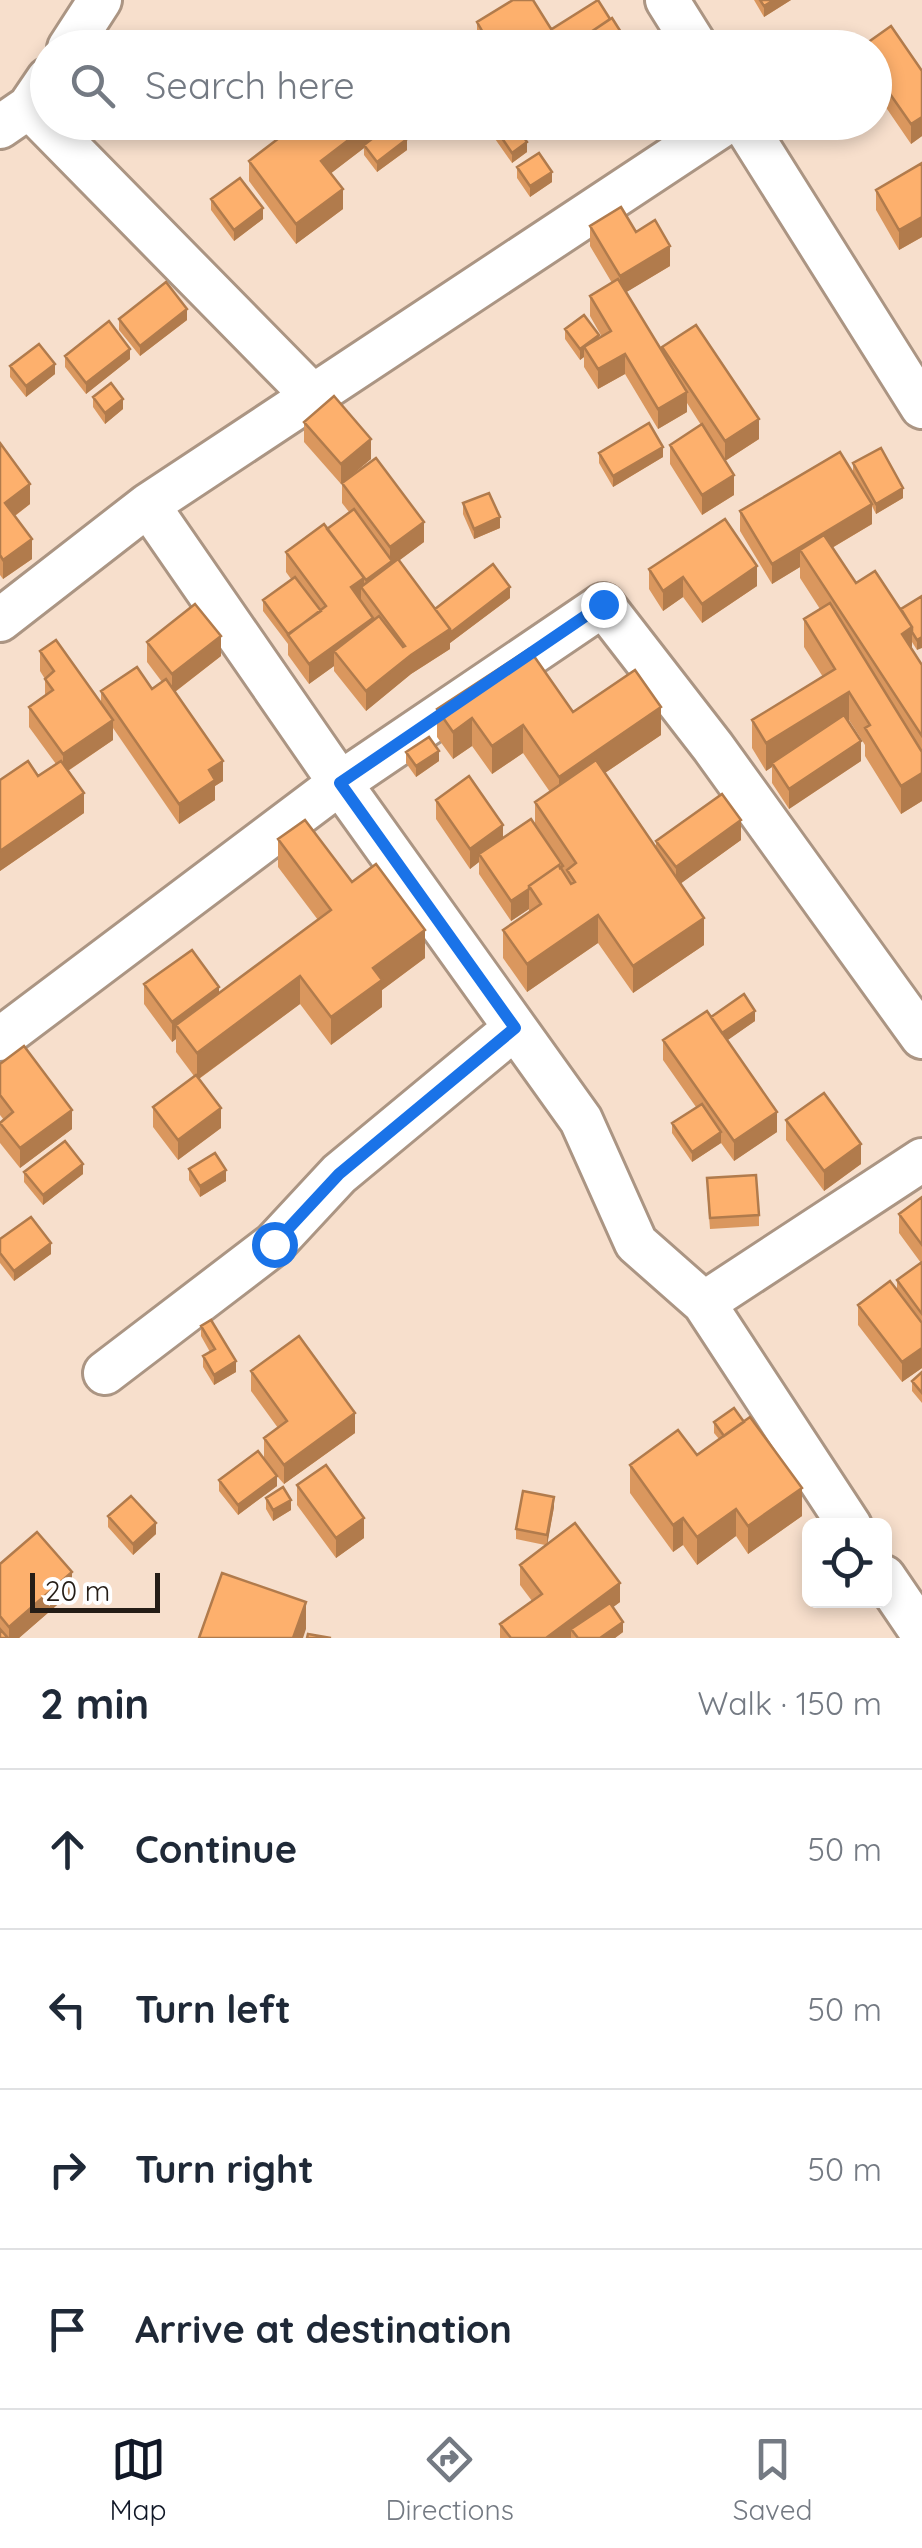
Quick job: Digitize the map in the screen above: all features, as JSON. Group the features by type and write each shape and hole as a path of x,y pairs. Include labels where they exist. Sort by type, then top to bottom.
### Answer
{"street":[{"path":"80,30 100,0"},
{"path":"668,0 686,30"},
{"path":"61,140 314,396"},
{"path":"0,620 148,505 700,140"},
{"path":"754,140 921,405"},
{"path":"148,505 340,783 581,1120 636,1243 704,1303 845,1518"},
{"path":"0,1039 340,783 603,604 714,747 922,1037"},
{"path":"105,1373 274,1244 339,1174 515,1028"},
{"path":"704,1303 922,1160"},
{"path":"892,1589 922,1632"}],"building":[{"path":"513,0 533,0 552,30 482,30 477,22"},
{"path":"598,0 610,19 594,30 552,29"},
{"path":"612,18 620,30 594,30"},
{"path":"891,26 922,71 922,117 911,124 892,97 892,30 885,30"},
{"path":"276,140 348,140 321,161 343,189 296,224 249,161"},
{"path":"371,140 406,140 377,162 364,145"},
{"path":"503,140 526,140 527,142 512,153"},
{"path":"539,153 552,172 530,186 517,167"},
{"path":"922,163 922,217 899,230 876,190"},
{"path":"240,178 263,208 234,230 211,199"},
{"path":"621,207 636,232 655,220 670,246 620,276 590,226"},
{"path":"618,279 687,392 658,409 625,354 598,369 584,347 611,331 590,296"},
{"path":"166,282 187,309 140,346 119,319"},
{"path":"584,315 599,335 580,349 565,329"},
{"path":"109,321 130,349 86,383 65,356"},
{"path":"696,325 759,419 725,441 662,347"},
{"path":"39,344 55,364 26,386 10,366"},
{"path":"111,383 123,399 105,413 93,397"},
{"path":"334,396 371,439 341,464 304,422"},
{"path":"649,423 663,447 613,476 599,453"},
{"path":"702,424 734,475 702,495 670,445"},
{"path":"0,443 30,484 5,503 32,539 3,560 0,555"},
{"path":"881,448 903,488 876,504 853,463"},
{"path":"840,452 872,504 772,564 740,511"},
{"path":"376,458 424,522 390,547 342,483"},
{"path":"489,493 500,517 474,529 463,503"},
{"path":"354,509 392,561 366,580 327,529"},
{"path":"725,519 757,566 702,604 683,577 663,591 649,569"},
{"path":"324,524 364,578 351,587 373,618 309,664 288,635 326,606 286,552"},
{"path":"824,535 856,583 875,571 912,627 902,634 922,665 922,736 800,550"},
{"path":"398,559 450,629 366,691 334,651 379,616 405,646 361,587"},
{"path":"493,564 510,587 450,633 435,609"},
{"path":"295,577 321,611 288,634 263,600"},
{"path":"922,596 922,637 917,640 901,609"},
{"path":"830,603 922,752 922,773 901,786 865,728 870,725 849,692 766,743 752,720 835,669 804,619"},
{"path":"195,604 221,636 172,674 147,642"},
{"path":"56,640 113,720 63,754 29,707 53,690 45,679 54,671 40,651"},
{"path":"529,649 573,712 635,670 661,707 559,777 523,725 492,746 472,718 453,732 437,709"},
{"path":"137,667 152,689 166,679 223,761 209,770 215,780 179,804 101,691"},
{"path":"844,715 861,741 789,789 772,763"},
{"path":"429,737 439,751 416,766 406,752"},
{"path":"596,760 704,918 633,966 598,915 527,964 503,930 541,904 529,886 559,865 571,884 575,882 567,870 576,863 535,802"},
{"path":"28,761 38,776 61,761 84,793 0,851 0,780"},
{"path":"469,776 503,825 470,849 436,800"},
{"path":"722,794 741,820 676,867 656,841"},
{"path":"531,819 563,866 559,865 511,901 479,854"},
{"path":"305,820 352,882 376,864 425,930 373,968 382,980 331,1017 300,976 197,1053 176,1025 331,910 278,839"},
{"path":"192,950 219,987 172,1022 144,984"},
{"path":"744,994 755,1011 722,1033 711,1017"},
{"path":"707,1011 777,1112 734,1141 663,1040"},
{"path":"24,1046 72,1110 20,1148 0,1123 13,1112 0,1095 0,1064"},
{"path":"196,1075 221,1108 178,1140 153,1107"},
{"path":"824,1093 861,1144 824,1171 786,1120"},
{"path":"702,1104 721,1132 692,1152 672,1123"},
{"path":"65,1141 83,1164 43,1195 24,1172"},
{"path":"215,1153 226,1170 200,1186 189,1169"},
{"path":"756,1175 759,1215 710,1218 707,1178"},
{"path":"922,1197 922,1245 899,1214"},
{"path":"31,1217 51,1243 14,1271 0,1253 0,1239"},
{"path":"922,1262 922,1314 897,1280"},
{"path":"890,1281 922,1323 922,1348 902,1362 858,1305"},
{"path":"211,1320 236,1361 214,1375 203,1356 215,1349 201,1326"},
{"path":"299,1336 355,1413 284,1465 264,1438 287,1421 251,1371"},
{"path":"922,1372 922,1393 912,1381"},
{"path":"734,1408 744,1422 724,1436 714,1422"},
{"path":"750,1417 802,1488 748,1526 736,1509 697,1537 683,1518 673,1525 630,1465 678,1430 697,1455"},
{"path":"258,1451 277,1476 238,1505 219,1480"},
{"path":"326,1465 364,1518 336,1538 297,1485"},
{"path":"283,1487 291,1500 273,1510 266,1498"},
{"path":"523,1491 554,1497 547,1535 516,1529"},
{"path":"131,1496 156,1523 133,1544 108,1516"},
{"path":"575,1523 620,1583 546,1638 511,1638 500,1624 542,1594 520,1565"},
{"path":"37,1532 72,1572 9,1627 0,1616 0,1564"},
{"path":"222,1573 306,1602 293,1638 199,1638"},
{"path":"610,1603 623,1622 600,1638 578,1638 571,1629"}],"route":[{"path":"274,1244 339,1174 515,1028 340,783 603,604"}]}
